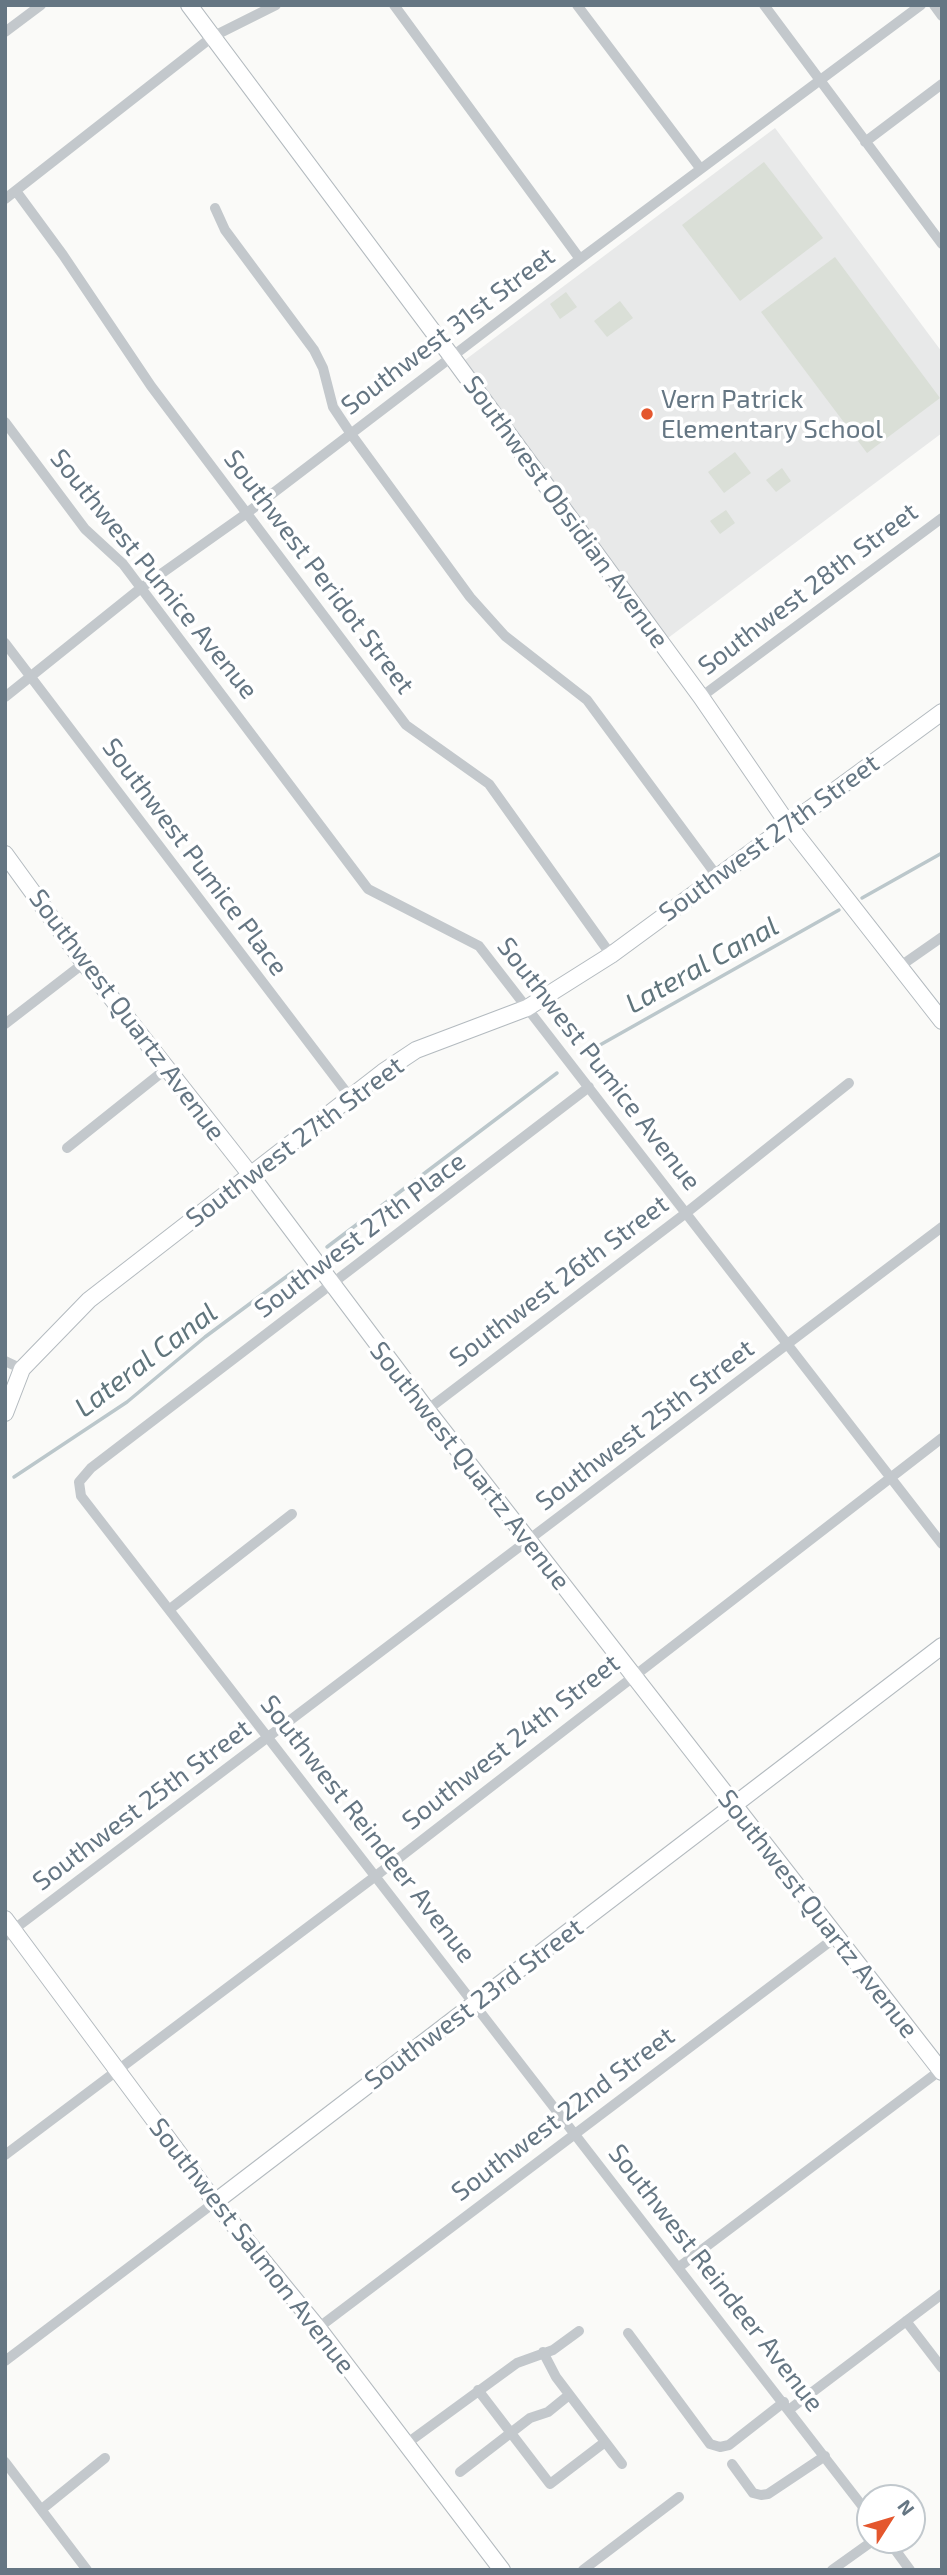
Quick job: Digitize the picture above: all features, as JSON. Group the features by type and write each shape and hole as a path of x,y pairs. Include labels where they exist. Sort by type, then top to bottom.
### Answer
{"street":[{"path":"5,32 41,5"},
{"name":"Southwest Obsidian Avenue","path":"188,5 452,357 701,697 788,824 942,1021"},
{"path":"5,199 212,37 276,5"},
{"path":"394,5 580,259"},
{"path":"577,5 700,168"},
{"path":"764,5 942,244"},
{"name":"Southwest 31st Street","path":"5,697 141,588 247,513 700,168 821,82 921,5"},
{"path":"934,5 942,16"},
{"path":"865,142 942,83"},
{"name":"Southwest Peridot Street","path":"16,191 63,255 151,386 406,725 489,783 611,955"},
{"path":"215,208 225,230 314,350 323,368 334,407 351,435 470,597 505,636 587,701 717,876"},
{"name":"Southwest Pumice Avenue","path":"5,422 85,529 123,564 368,889 479,946 942,1544"},
{"name":"Southwest 28th Street","path":"701,697 942,518"},
{"name":"Southwest Pumice Place","path":"5,643 350,1097"},
{"name":"Southwest 27th Street","path":"5,1413 22,1370 89,1300 350,1097 416,1050 527,1008 611,955 942,712"},
{"name":"Southwest Quartz Avenue","path":"5,854 84,962 250,1174 426,1410 941,2071"},
{"path":"899,967 942,937"},
{"path":"5,1024 84,962"},
{"path":"67,1148 166,1069"},
{"name":"Southwest 26th Street","path":"426,1410 686,1213 849,1083"},
{"name":"Southwest 27th Place","path":"91,1468 589,1087"},
{"name":"Southwest 25th Street","path":"8,1928 268,1739 942,1227"},
{"path":"5,1361 22,1370"},
{"name":"Southwest 24th Street","path":"5,2155 377,1875 942,1438"},
{"name":"Southwest Reindeer Avenue","path":"91,1468 79,1482 81,1496 268,1739 377,1875 856,2497"},
{"path":"170,1609 292,1514"},
{"name":"Southwest 23rd Street","path":"5,2361 942,1646"},
{"name":"Southwest Salmon Avenue","path":"8,1928 215,2202 318,2328 502,2570"},
{"name":"Southwest 22nd Street","path":"318,2328 836,1937"},
{"path":"680,2267 941,2071"},
{"path":"628,2333 710,2444 720,2447 729,2445 942,2294"},
{"path":"906,2321 942,2368"},
{"path":"406,2444 517,2363 553,2350 579,2331"},
{"path":"543,2352 569,2395 622,2464"},
{"path":"478,2390 550,2484 605,2442"},
{"path":"460,2472 530,2418 548,2413 569,2395"},
{"path":"732,2464 753,2493 761,2495 768,2494 825,2456"},
{"path":"42,2509 105,2458"},
{"path":"5,2462 87,2570"},
{"path":"583,2570 679,2497"},
{"path":"832,2570 856,2553"},
{"path":"898,2554 910,2570"}],"shaded area":[{"path":"775,128 942,352 942,433 668,638 465,360"},
{"path":"764,162 823,238 740,301 682,225"},
{"path":"835,257 940,398 867,453 761,312"},
{"path":"566,292 577,307 560,319 550,304"},
{"path":"620,301 633,318 607,337 594,321"},
{"path":"735,452 751,473 724,493 708,472"},
{"path":"782,468 791,481 776,492 766,480"},
{"path":"726,510 735,523 720,534 710,521"}],"waterway":[{"name":"Lateral Canal","path":"862,898 942,853"},
{"name":"Lateral Canal","path":"584,1054 839,910"},
{"name":"Lateral Canal","path":"327,1247 557,1073"},
{"name":"Lateral Canal","path":"14,1477 127,1402 205,1337 298,1268"}],"place":[{"name":"Vern Patrick Elementary School","path":"647,414"}]}
